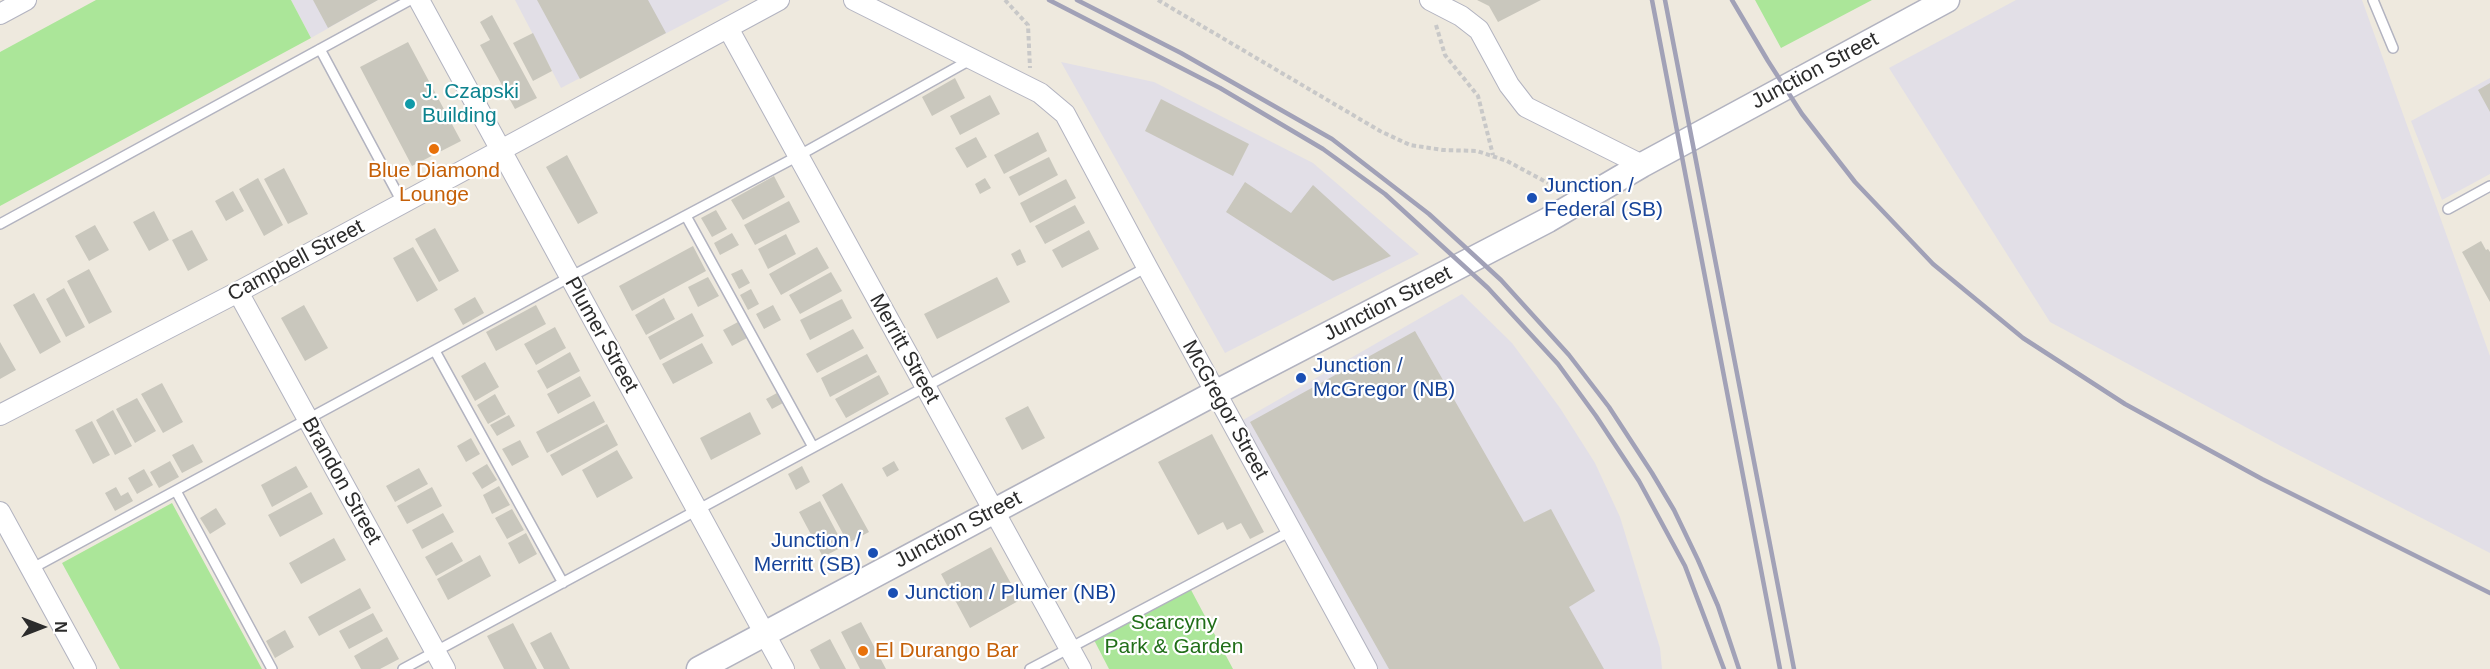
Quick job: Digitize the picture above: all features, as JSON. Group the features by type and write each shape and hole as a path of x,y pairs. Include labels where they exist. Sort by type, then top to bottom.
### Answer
{"street":[{"path":"0,14 26,0"},
{"name":"Plumer Street","path":"419,0 784,669"},
{"name":"Campbell Street","path":"0,415 238,292 778,0"},
{"name":"McGregor Street","path":"854,0 1029,87 1056,104 1065,114 1367,669"},
{"path":"1430,0 1461,16 1479,30 1509,86 1526,106 1642,165"},
{"name":"Junction Street","path":"699,669 1215,393 1548,220 1642,165 1947,0"},
{"name":"Merritt Street","path":"728,28 1081,669"},
{"name":"Brandon Street","path":"238,292 440,660"},
{"path":"0,512 86,669"}],"lane":[{"path":"0,224 410,0"},
{"path":"2373,0 2393,48"},
{"path":"320,49 402,204"},
{"path":"31,569 798,156 973,58"},
{"path":"2448,208 2490,186"},
{"path":"686,216 813,447"},
{"path":"404,669 440,660 563,583 1147,267"},
{"path":"435,351 563,583"},
{"path":"176,491 272,669"},
{"path":"1029,669 1291,531"}],"path":[{"path":"1005,0 1028,25 1029,87"},
{"path":"1158,0 1380,131 1410,145 1443,150 1477,151 1507,161 1548,183"},
{"path":"1435,22 1445,55 1478,96 1493,156"}],"shaded area":[{"path":"291,0 378,0 311,38"},
{"path":"515,0 730,0 561,88"},
{"path":"2016,0 2362,0 2490,356 2490,553 2279,445 2050,322 1889,68"},
{"path":"1061,62 1154,82 1313,163 1419,254 1225,353"},
{"path":"2490,78 2490,174 2442,200 2411,121"},
{"path":"1462,294 1512,343 1560,408 1595,463 1620,517 1660,648 1662,669 1376,669 1243,420"}],"green space":[{"path":"96,0 291,0 311,38 0,206 0,52"},
{"path":"1755,0 1872,0 1781,48"},
{"path":"172,503 262,669 120,669 62,563"},
{"name":"Scarcyny Park & Garden","path":"1190,588 1233,669 1109,669 1094,640"}],"building":[{"path":"313,0 378,0 328,28"},
{"path":"537,0 648,0 666,33 580,79"},
{"path":"1477,0 1541,0 1498,22 1489,6"},
{"path":"492,15 537,98 515,109 480,45 490,40 480,22"},
{"path":"533,33 552,71 533,81 513,43"},
{"name":"J. Czapski Building","path":"408,42 461,141 412,166 360,67"},
{"path":"955,78 965,98 932,116 922,97"},
{"path":"2490,83 2490,112 2478,90"},
{"path":"990,95 1000,114 960,135 950,116"},
{"path":"1161,99 1249,144 1233,176 1145,131"},
{"path":"1038,132 1047,151 1004,174 994,155"},
{"path":"976,137 987,157 967,168 955,148"},
{"path":"567,155 598,213 578,224 546,167"},
{"path":"1049,157 1058,175 1019,196 1009,177"},
{"path":"284,168 308,214 288,224 264,179"},
{"path":"774,176 785,197 743,220 731,200"},
{"path":"258,178 283,225 264,236 239,189"},
{"path":"985,178 991,188 980,194 975,184"},
{"path":"1066,179 1076,198 1030,223 1020,203"},
{"path":"1245,182 1291,213 1313,185 1391,256 1333,281 1226,212"},
{"path":"233,191 244,211 226,221 215,201"},
{"path":"789,201 800,222 755,245 744,225"},
{"path":"1075,205 1085,223 1045,244 1035,226"},
{"path":"716,210 727,229 712,237 701,218"},
{"path":"154,211 169,240 149,251 133,222"},
{"path":"95,225 109,250 89,261 75,236"},
{"path":"435,228 459,271 439,282 415,239"},
{"path":"192,230 208,260 188,271 172,240"},
{"path":"1089,230 1099,249 1062,268 1052,250"},
{"path":"732,233 739,245 720,255 714,243"},
{"path":"786,234 796,254 768,269 758,249"},
{"path":"2481,241 2486,250 2490,252 2490,302 2462,252"},
{"path":"693,246 706,271 632,311 619,286"},
{"path":"413,247 438,290 417,302 393,258"},
{"path":"817,247 829,268 781,295 769,274"},
{"path":"1020,249 1026,262 1017,266 1011,254"},
{"path":"89,269 112,312 89,324 67,281"},
{"path":"742,269 750,283 739,289 731,274"},
{"path":"831,272 842,291 800,314 789,295"},
{"path":"708,277 719,296 698,307 688,287"},
{"path":"997,277 1010,302 937,339 924,314"},
{"path":"64,288 85,327 66,337 46,299"},
{"path":"751,289 759,304 748,310 740,295"},
{"path":"34,293 61,342 40,354 13,305"},
{"path":"475,297 484,313 463,325 454,309"},
{"path":"664,298 675,319 646,335 635,315"},
{"path":"842,299 852,318 810,340 800,320"},
{"path":"304,305 328,348 305,361 281,318"},
{"path":"536,305 546,324 496,351 486,332"},
{"path":"773,305 781,320 764,329 756,314"},
{"path":"692,313 704,336 660,360 648,337"},
{"path":"738,322 747,338 732,346 723,330"},
{"path":"555,327 566,348 536,365 524,344"},
{"path":"853,329 864,348 817,373 806,354"},
{"path":"1415,331 1524,522 1551,509 1595,591 1569,607 1604,669 1389,669 1250,422"},
{"path":"0,342 16,370 0,379"},
{"path":"702,343 713,363 673,384 662,364"},
{"path":"570,352 580,371 547,389 537,371"},
{"path":"867,354 877,372 830,397 821,378"},
{"path":"485,362 499,387 475,401 461,376"},
{"path":"879,375 889,394 846,418 835,399"},
{"path":"580,376 591,396 558,414 547,394"},
{"path":"162,383 183,422 163,433 141,394"},
{"path":"777,393 783,403 772,409 766,399"},
{"path":"495,394 506,414 488,424 477,405"},
{"path":"137,398 156,431 135,443 116,409"},
{"path":"594,401 605,422 547,453 536,432"},
{"path":"1028,406 1045,438 1022,450 1005,418"},
{"path":"113,410 132,446 115,455 96,420"},
{"path":"750,412 761,434 711,460 700,438"},
{"path":"509,415 515,426 497,436 490,425"},
{"path":"92,421 110,455 93,464 75,430"},
{"path":"607,424 618,445 562,476 550,455"},
{"path":"1212,434 1264,532 1250,539 1241,523 1227,530 1223,522 1198,535 1158,462"},
{"path":"471,438 480,454 466,462 457,446"},
{"path":"520,440 529,457 512,466 502,449"},
{"path":"193,444 203,462 182,473 172,455"},
{"path":"617,450 633,478 597,498 582,470"},
{"path":"170,461 179,477 159,488 150,472"},
{"path":"894,461 899,470 887,477 882,468"},
{"path":"487,464 497,480 482,489 472,473"},
{"path":"296,466 308,487 272,507 261,485"},
{"path":"802,466 810,482 796,490 788,474"},
{"path":"419,468 428,484 395,502 386,486"},
{"path":"144,469 153,485 137,494 128,478"},
{"path":"842,483 869,532 848,543 822,495"},
{"path":"499,486 510,505 492,514 483,495"},
{"path":"116,487 121,496 128,492 133,501 115,511 105,493"},
{"path":"432,487 442,506 407,524 397,506"},
{"path":"311,492 323,514 280,537 268,515"},
{"path":"820,501 844,546 823,557 799,512"},
{"path":"216,508 226,524 210,534 200,518"},
{"path":"512,509 524,530 507,539 495,518"},
{"path":"443,513 454,532 422,549 412,530"},
{"path":"526,533 537,554 519,564 508,543"},
{"path":"334,538 346,560 301,584 289,563"},
{"path":"452,542 463,561 436,576 425,557"},
{"path":"991,547 1020,600 970,628 941,574"},
{"path":"480,555 491,576 448,600 437,579"},
{"path":"360,588 371,608 319,636 308,617"},
{"path":"373,613 383,631 349,649 339,631"},
{"name":"El Durango Bar","path":"861,622 886,669 860,669 841,632"},
{"path":"513,623 537,669 504,669 487,636"},
{"path":"285,630 294,647 275,658 266,641"},
{"path":"551,632 570,669 544,669 530,643"},
{"path":"387,637 399,659 380,669 361,669 354,656"},
{"path":"830,639 846,669 820,669 810,650"}],"railway":[{"path":"1049,0 1220,88 1323,149 1385,194 1488,288 1558,364 1639,481 1685,566 1724,669"},
{"path":"1077,0 1181,53 1332,139 1429,214 1501,280 1569,355 1609,407 1652,473 1674,510 1698,560 1718,606 1739,669"},
{"path":"1652,0 1780,669"},
{"path":"1665,0 1794,669"},
{"path":"1732,0 1802,114 1855,182 1933,264 2023,338 2125,404 2262,479 2490,593"}],"place":[{"name":"J. Czapski Building","path":"410,104"},
{"name":"Blue Diamond Lounge","path":"434,149"},
{"name":"Junction / Federal (SB)","path":"1532,198"},
{"name":"Junction / McGregor (NB)","path":"1301,378"},
{"name":"Junction / Merritt (SB)","path":"873,553"},
{"name":"Junction / Plumer (NB)","path":"893,593"},
{"name":"El Durango Bar","path":"863,651"}]}
